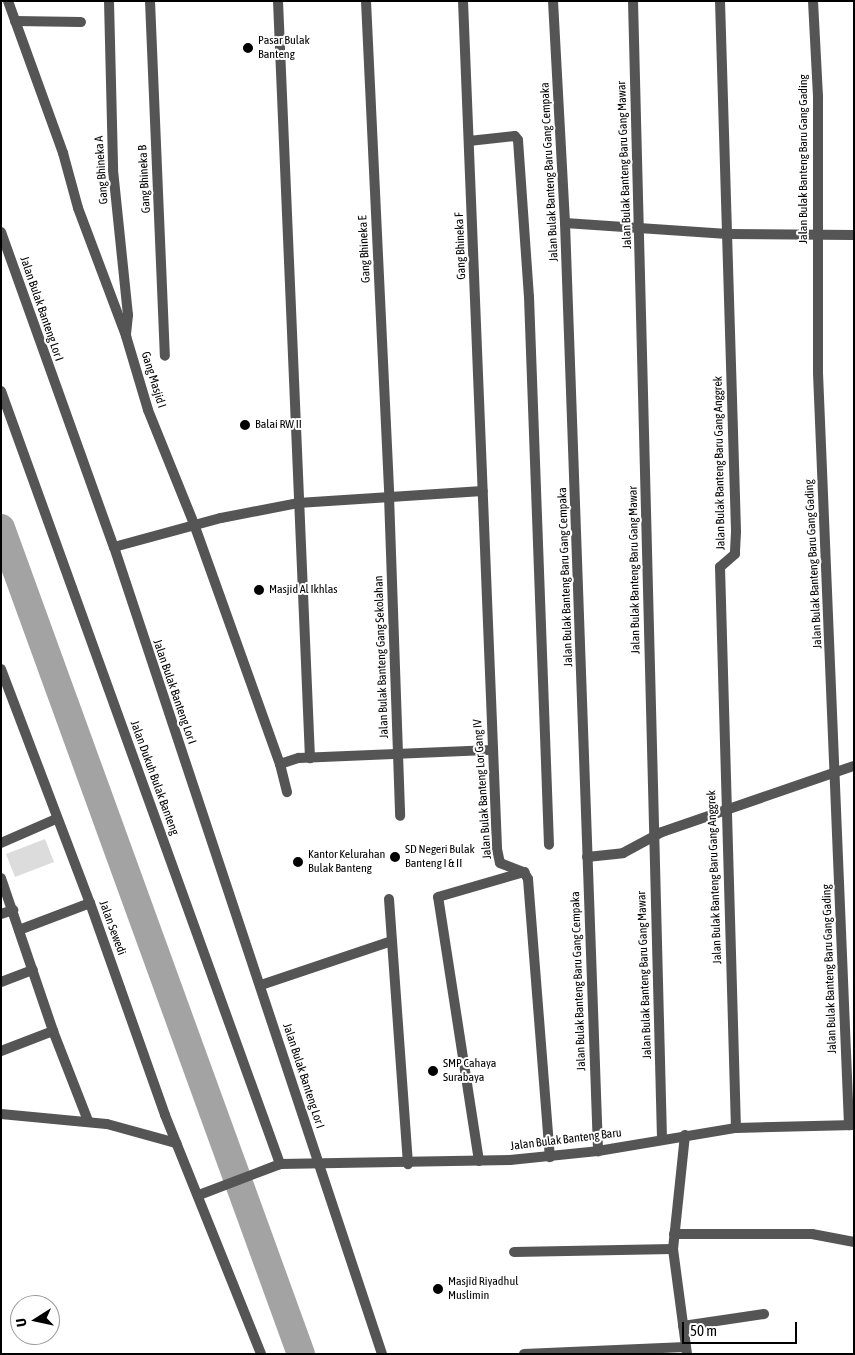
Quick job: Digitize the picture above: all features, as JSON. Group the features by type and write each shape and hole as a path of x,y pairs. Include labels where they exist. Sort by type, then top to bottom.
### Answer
{"street":[{"name":"Gang Masjid I","path":"8,1 63,154 78,208 126,336 148,410 194,524 280,764 287,792"},
{"name":"Gang Bhineka A","path":"109,1 113,170 128,315 126,336"},
{"name":"Gang Bhineka B","path":"150,1 165,356"},
{"path":"278,1 310,758"},
{"name":"Gang Bhineka E","path":"366,1 389,496"},
{"name":"Gang Bhineka F","path":"463,1 483,491"},
{"name":"Jalan Bulak Banteng Baru Gang Cempaka","path":"553,1 565,223 598,1151"},
{"name":"Jalan Bulak Banteng Baru Gang Mawar","path":"633,1 662,1139"},
{"name":"Jalan Bulak Banteng Baru Gang Anggrek","path":"720,1 736,549 734,556 720,567 725,810 736,1128"},
{"name":"Jalan Bulak Banteng Baru Gang Gading","path":"813,1 818,98 818,373 851,1125"},
{"path":"15,20 81,22"},
{"path":"469,141 515,136 518,140 529,297 549,845"},
{"path":"565,223 728,234 817,233 854,235"},
{"name":"Jalan Bulak Banteng Lor I","path":"1,232 114,547 382,1354"},
{"name":"Jalan Dukuh Bulak Banteng","path":"1,391 275,1165"},
{"path":"114,547 194,524 298,503 483,491"},
{"name":"Jalan Bulak Banteng Lor Gang IV","path":"483,491 492,750 499,861 524,872"},
{"name":"Jalan Bulak Banteng Gang Sekolahan","path":"389,496 400,816"},
{"name":"Jalan Sewedi","path":"1,669 56,819 90,903 176,1143 200,1195 261,1354"},
{"path":"280,764 310,758 492,750"},
{"path":"587,857 622,853 654,837 725,810 854,766"},
{"path":"1,843 56,819"},
{"path":"479,1161 440,896 524,872 528,879 535,950 550,1157"},
{"path":"1,878 53,1031 88,1121"},
{"path":"389,899 408,1164"},
{"path":"19,930 90,903"},
{"path":"1,914 13,910"},
{"path":"260,985 392,941"},
{"path":"1,982 33,970"},
{"path":"1,1051 53,1031"},
{"path":"1,1114 88,1121 176,1143"},
{"name":"Jalan Bulak Banteng Baru","path":"200,1195 275,1165 317,1162 408,1164 550,1157 598,1151 662,1139 685,1139 736,1128 851,1125"},
{"path":"524,1354 687,1350 673,1249 685,1139"},
{"path":"674,1234 812,1234 854,1242"},
{"path":"514,1252 673,1249"},
{"path":"683,1326 764,1314"}],"shaded area":[{"path":"45,839 54,862 15,877 6,854"}],"waterway":[{"path":"1,528 301,1354"}],"place":[{"name":"Pasar Bulak Banteng","path":"248,48"},
{"name":"Balai RW II","path":"245,425"},
{"name":"Masjid Al Ikhlas","path":"259,590"},
{"name":"SD Negeri Bulak Banteng I & II","path":"395,857"},
{"name":"Kantor Kelurahan Bulak Banteng","path":"298,862"},
{"name":"SMP Cahaya Surabaya","path":"433,1071"},
{"name":"Masjid Riyadhul Muslimin","path":"438,1289"}]}
